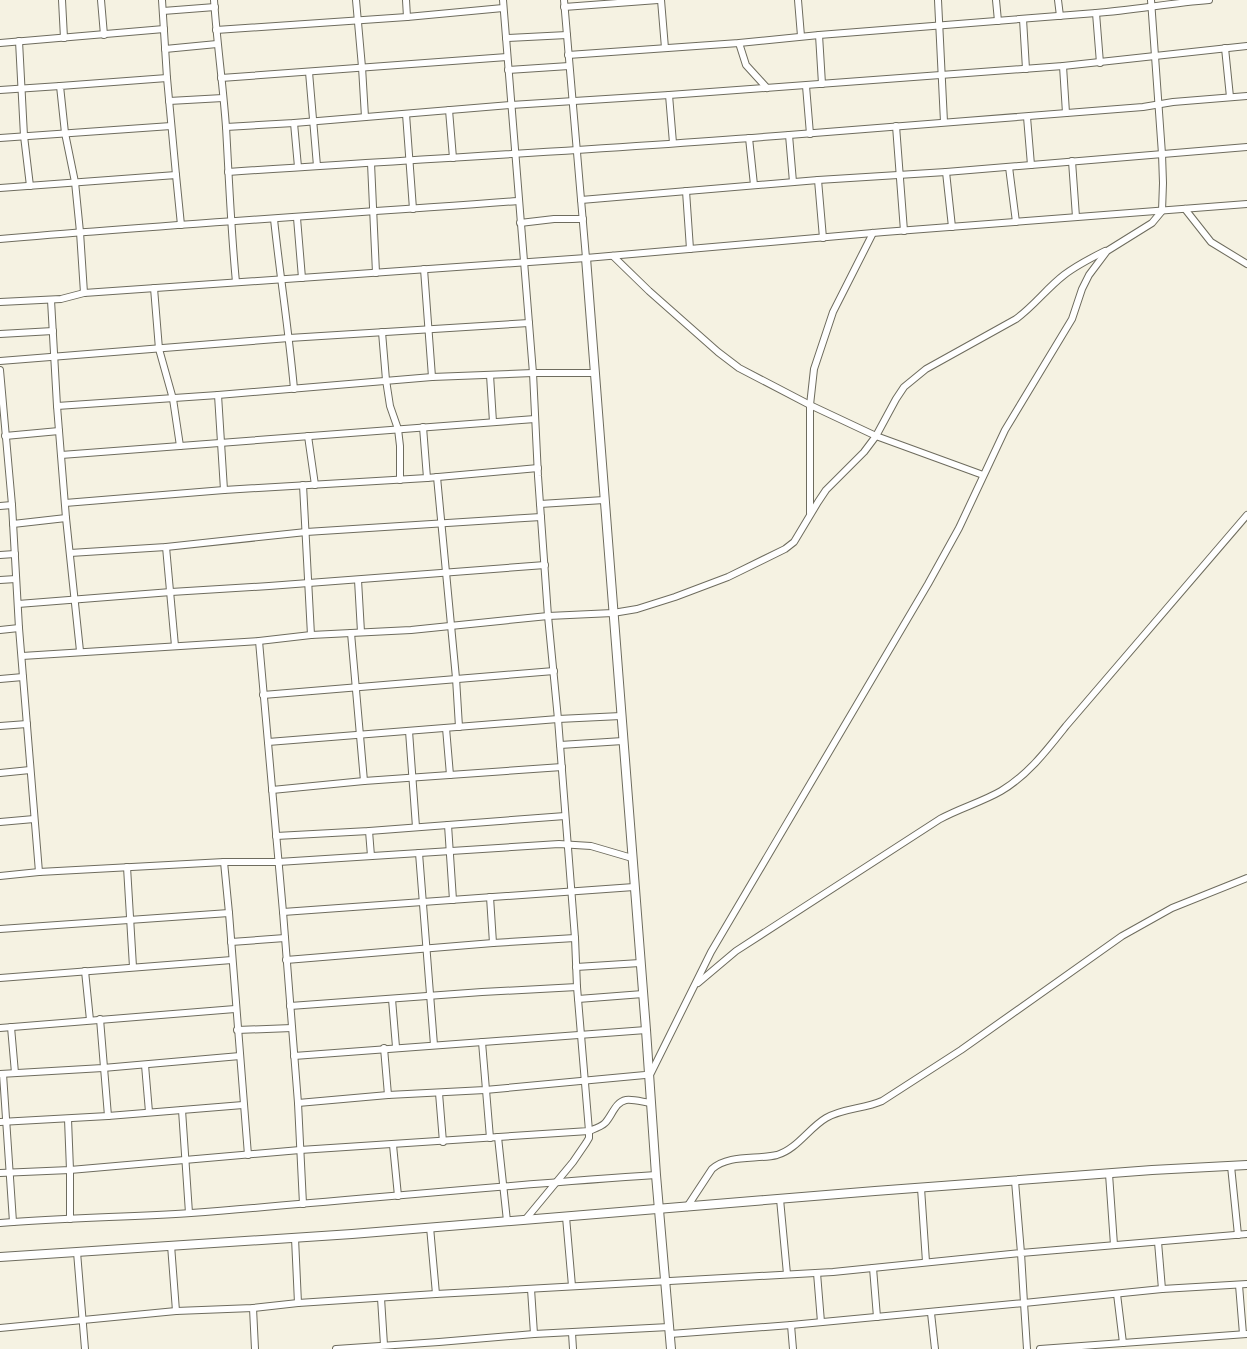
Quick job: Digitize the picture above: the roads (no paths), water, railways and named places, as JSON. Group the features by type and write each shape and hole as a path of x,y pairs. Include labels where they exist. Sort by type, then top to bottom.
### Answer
{"street":[{"path":"62,0 64,38"},
{"path":"101,0 104,35"},
{"path":"162,0 171,126 181,226"},
{"path":"356,0 365,117"},
{"path":"406,0 408,17"},
{"path":"503,0 533,373 548,616 562,767 575,938 580,1034 589,1131 586,1143 525,1220"},
{"path":"564,0 586,258 646,1030 648,1074 671,1349"},
{"path":"564,7 658,0"},
{"path":"661,0 665,48"},
{"path":"798,0 801,36"},
{"path":"938,0 944,122"},
{"path":"996,0 998,21"},
{"path":"1058,0 1060,16"},
{"path":"568,55 739,43 801,36 1096,13 1126,10 1151,3 1209,0"},
{"path":"163,11 214,3 226,127 230,222 236,282"},
{"path":"22,656 80,651 259,641 311,635 411,630 548,616 631,611 675,597 728,577 785,549 794,542 826,490 864,452 876,436 904,387 915,377 926,369 1016,319 1063,275 1088,259 1107,251 1152,222 1162,211 1162,154 1151,3"},
{"path":"216,30 408,17 503,8"},
{"path":"1096,13 1100,63"},
{"path":"1024,19 1026,69"},
{"path":"0,43 164,29"},
{"path":"506,38 567,35"},
{"path":"819,35 822,84"},
{"path":"19,41 24,136 30,186"},
{"path":"739,43 746,65 767,88"},
{"path":"165,49 217,44"},
{"path":"226,127 294,123 511,105 806,86 1026,69 1100,63 1247,46"},
{"path":"1225,48 1230,97"},
{"path":"221,78 507,58"},
{"path":"508,70 569,66"},
{"path":"1063,66 1066,113"},
{"path":"309,72 317,166"},
{"path":"0,90 167,78"},
{"path":"60,86 65,133 75,182 84,293"},
{"path":"806,86 810,134"},
{"path":"668,95 673,143"},
{"path":"228,172 810,134 944,122 1143,108 1173,102 1247,96"},
{"path":"169,101 223,98"},
{"path":"449,110 453,158"},
{"path":"406,114 413,209"},
{"path":"1027,117 1031,165"},
{"path":"294,123 298,167"},
{"path":"0,138 171,126"},
{"path":"896,126 904,231"},
{"path":"789,135 793,182"},
{"path":"749,138 754,185"},
{"path":"581,200 754,185 946,172 1247,147"},
{"path":"1072,161 1076,217"},
{"path":"371,163 376,273"},
{"path":"1009,167 1016,222"},
{"path":"946,172 952,227"},
{"path":"0,188 176,175"},
{"path":"818,180 823,238"},
{"path":"686,191 690,249"},
{"path":"0,239 518,201"},
{"path":"0,302 61,300 84,293 613,256 1247,204"},
{"path":"1185,209 1211,242 1247,264"},
{"path":"297,218 302,278"},
{"path":"274,219 294,389"},
{"path":"520,223 582,219"},
{"path":"810,514 810,405 814,369 833,312 873,234"},
{"path":"298,1103 388,1095 485,1090 585,1081 648,1074 653,1070 712,952 928,584 959,528 1005,430 1072,319 1082,289 1089,275 1107,251"},
{"path":"613,256 648,291 739,368 810,405 876,436 983,475"},
{"path":"424,269 432,377"},
{"path":"154,288 159,349 173,399 180,446"},
{"path":"52,300 57,406 66,518 80,651"},
{"path":"0,361 289,338 529,322"},
{"path":"0,334 53,331"},
{"path":"382,332 390,406 398,429 400,446 400,480"},
{"path":"0,370 5,436 3,459 12,505 19,628 39,872"},
{"path":"57,406 173,399 432,377 533,373 595,373"},
{"path":"490,375 493,422"},
{"path":"218,395 224,490"},
{"path":"61,455 535,419"},
{"path":"423,427 427,478"},
{"path":"5,436 59,431"},
{"path":"308,436 315,485"},
{"path":"65,503 224,490 400,480 538,468"},
{"path":"437,476 452,625 459,727"},
{"path":"304,485 311,635"},
{"path":"540,504 604,500"},
{"path":"0,506 12,505"},
{"path":"696,984 736,951 940,819 997,793 1023,775 1045,753 1066,726 1247,515"},
{"path":"70,553 166,547 306,532 541,517"},
{"path":"13,524 66,518"},
{"path":"166,547 175,646"},
{"path":"0,555 15,554"},
{"path":"18,604 545,565"},
{"path":"0,580 16,579"},
{"path":"358,580 361,632"},
{"path":"0,630 19,628"},
{"path":"351,633 364,781"},
{"path":"259,641 298,1103 303,1204"},
{"path":"263,695 356,686 414,683 456,678 554,671"},
{"path":"0,678 23,677"},
{"path":"268,742 558,719 621,716"},
{"path":"0,726 27,724"},
{"path":"446,728 450,775"},
{"path":"408,731 416,827"},
{"path":"560,745 623,741"},
{"path":"272,790 412,777 562,767"},
{"path":"0,773 30,770"},
{"path":"276,836 369,831 565,816"},
{"path":"0,822 34,819"},
{"path":"448,825 453,900"},
{"path":"369,831 372,856"},
{"path":"0,876 39,872 224,862 278,862 449,850 567,844 599,848 632,858"},
{"path":"419,853 434,1044"},
{"path":"224,862 248,1155"},
{"path":"127,868 133,967"},
{"path":"687,1207 712,1169 717,1164 723,1161 778,1155 791,1148 819,1122 834,1114 882,1101 961,1050 1122,936 1172,908 1247,878"},
{"path":"283,912 634,887"},
{"path":"490,897 493,943"},
{"path":"0,929 229,913"},
{"path":"231,942 285,938"},
{"path":"286,960 427,948 575,938"},
{"path":"0,978 85,970 232,960"},
{"path":"576,968 640,963"},
{"path":"85,970 90,1020"},
{"path":"290,1006 578,987"},
{"path":"578,999 643,994"},
{"path":"392,999 396,1048"},
{"path":"0,1028 235,1009"},
{"path":"100,1019 108,1116"},
{"path":"11,1027 15,1073"},
{"path":"238,1030 292,1028"},
{"path":"294,1056 434,1044 646,1030"},
{"path":"482,1042 490,1138"},
{"path":"384,1048 388,1095"},
{"path":"13,1222 3,1122 1,1074 145,1065 240,1056"},
{"path":"145,1065 149,1112"},
{"path":"439,1093 443,1142"},
{"path":"0,1173 70,1170 300,1150 443,1142 589,1131 602,1126 621,1102 631,1100 651,1103"},
{"path":"3,1122 68,1119 243,1105"},
{"path":"182,1110 189,1213"},
{"path":"68,1119 70,1219"},
{"path":"498,1137 507,1221"},
{"path":"393,1145 398,1196"},
{"path":"0,1257 295,1238 921,1188 1247,1165"},
{"path":"1231,1166 1238,1235"},
{"path":"1109,1174 1114,1246"},
{"path":"0,1223 189,1213 503,1186 656,1176"},
{"path":"1015,1181 1027,1349"},
{"path":"921,1188 926,1262"},
{"path":"780,1199 787,1274"},
{"path":"566,1217 572,1286"},
{"path":"430,1227 436,1294"},
{"path":"0,1328 176,1311 253,1308 298,1303 436,1294 817,1273 1021,1253 1247,1234"},
{"path":"295,1238 298,1303"},
{"path":"1158,1242 1162,1290"},
{"path":"171,1245 176,1311"},
{"path":"77,1252 85,1349"},
{"path":"873,1268 877,1317"},
{"path":"817,1273 821,1322"},
{"path":"336,1349 384,1346 439,1346 534,1334 791,1325 931,1313 1117,1294 1247,1284"},
{"path":"1040,1349 1245,1334 1239,1285"},
{"path":"531,1289 534,1334"},
{"path":"1117,1294 1123,1343"},
{"path":"381,1298 384,1346"},
{"path":"253,1308 255,1349"},
{"path":"931,1313 935,1349"},
{"path":"791,1325 793,1349"},
{"path":"572,1333 573,1349"},
{"path":"1145,1341 1146,1349"}]}
